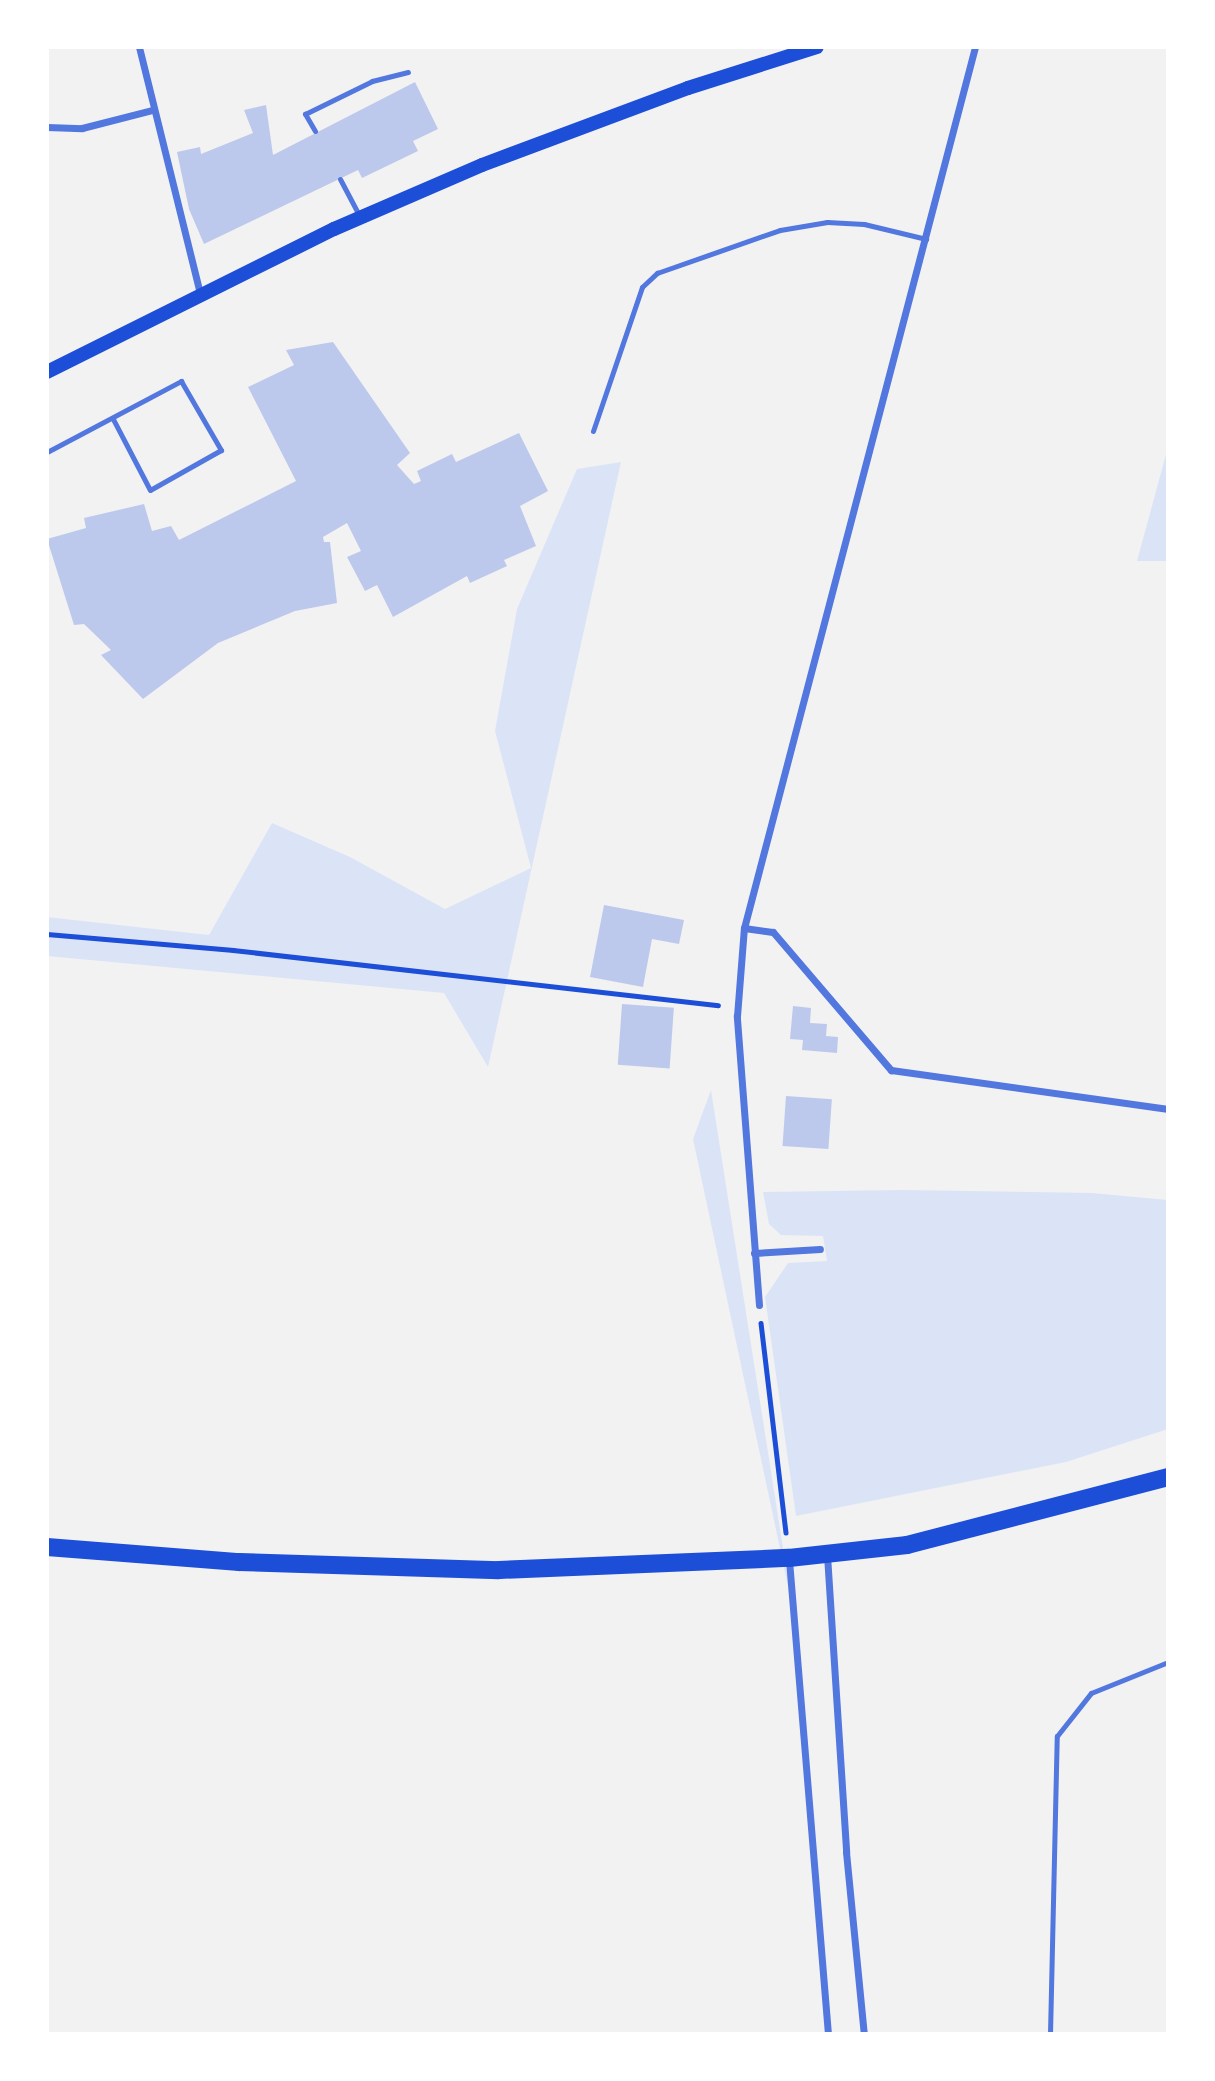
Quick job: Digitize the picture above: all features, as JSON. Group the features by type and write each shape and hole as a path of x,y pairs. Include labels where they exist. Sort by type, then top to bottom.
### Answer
{"main road":[{"path":"47,373 200,293 360,218 560,135 817,47"},
{"path":"47,1547 239,1562 499,1570 789,1558 907,1545 1168,1477"}],"street":[{"path":"139,47 152,110 200,293"},
{"path":"759,1305 737,1007 744,928 975,47"},
{"path":"47,127 82,128 152,110"},
{"path":"744,928 772,932 891,1070 1168,1109"},
{"path":"754,1253 820,1249"},
{"path":"827,1554 864,2034"},
{"path":"789,1558 828,2034"},
{"path":"858,2034 862,2010"}],"lane":[{"path":"315,131 306,114 372,81 408,72"},
{"path":"340,179 360,218"},
{"path":"593,431 642,287 657,274 780,230 827,222 863,224 926,239"},
{"path":"47,452 181,381 221,450 149,490 113,419"},
{"path":"1050,2034 1058,1736 1091,1693 1168,1661"}],"path":[{"path":"47,934 233,950 737,1007"},
{"path":"759,1305 789,1558"}],"shaded area":[{"path":"1168,447 1168,561 1137,561"},
{"path":"621,462 488,1067 444,993 47,956 47,917 209,935 272,823 350,857 445,909 531,868 495,731 517,609 577,469"},
{"path":"711,1090 792,1605 693,1139"},
{"path":"902,1190 1092,1193 1168,1200 1168,1429 1066,1462 796,1516 765,1297 788,1263 827,1261 823,1236 781,1235 769,1224 763,1192"}],"building":[{"path":"415,82 438,129 413,141 418,151 362,178 358,170 204,244 189,209 177,152 200,147 201,154 253,133 244,110 266,105 273,155"},
{"path":"333,342 410,453 397,465 414,484 421,481 417,471 452,454 456,462 519,433 548,491 520,506 536,546 504,560 507,566 470,583 467,576 393,617 377,585 365,591 347,557 361,551 347,523 323,537 324,542 330,542 337,603 295,611 218,643 143,699 101,655 111,650 84,624 74,625 47,539 86,528 84,518 144,504 152,531 171,526 179,540 296,481 248,387 294,365 286,350"},
{"path":"604,905 684,920 679,944 652,939 643,987 590,977"},
{"path":"622,1004 674,1008 670,1068 618,1065"},
{"path":"793,1006 811,1008 810,1023 827,1024 826,1036 838,1037 837,1053 802,1050 803,1040 790,1039"},
{"path":"786,1096 832,1099 828,1149 783,1146"}]}
